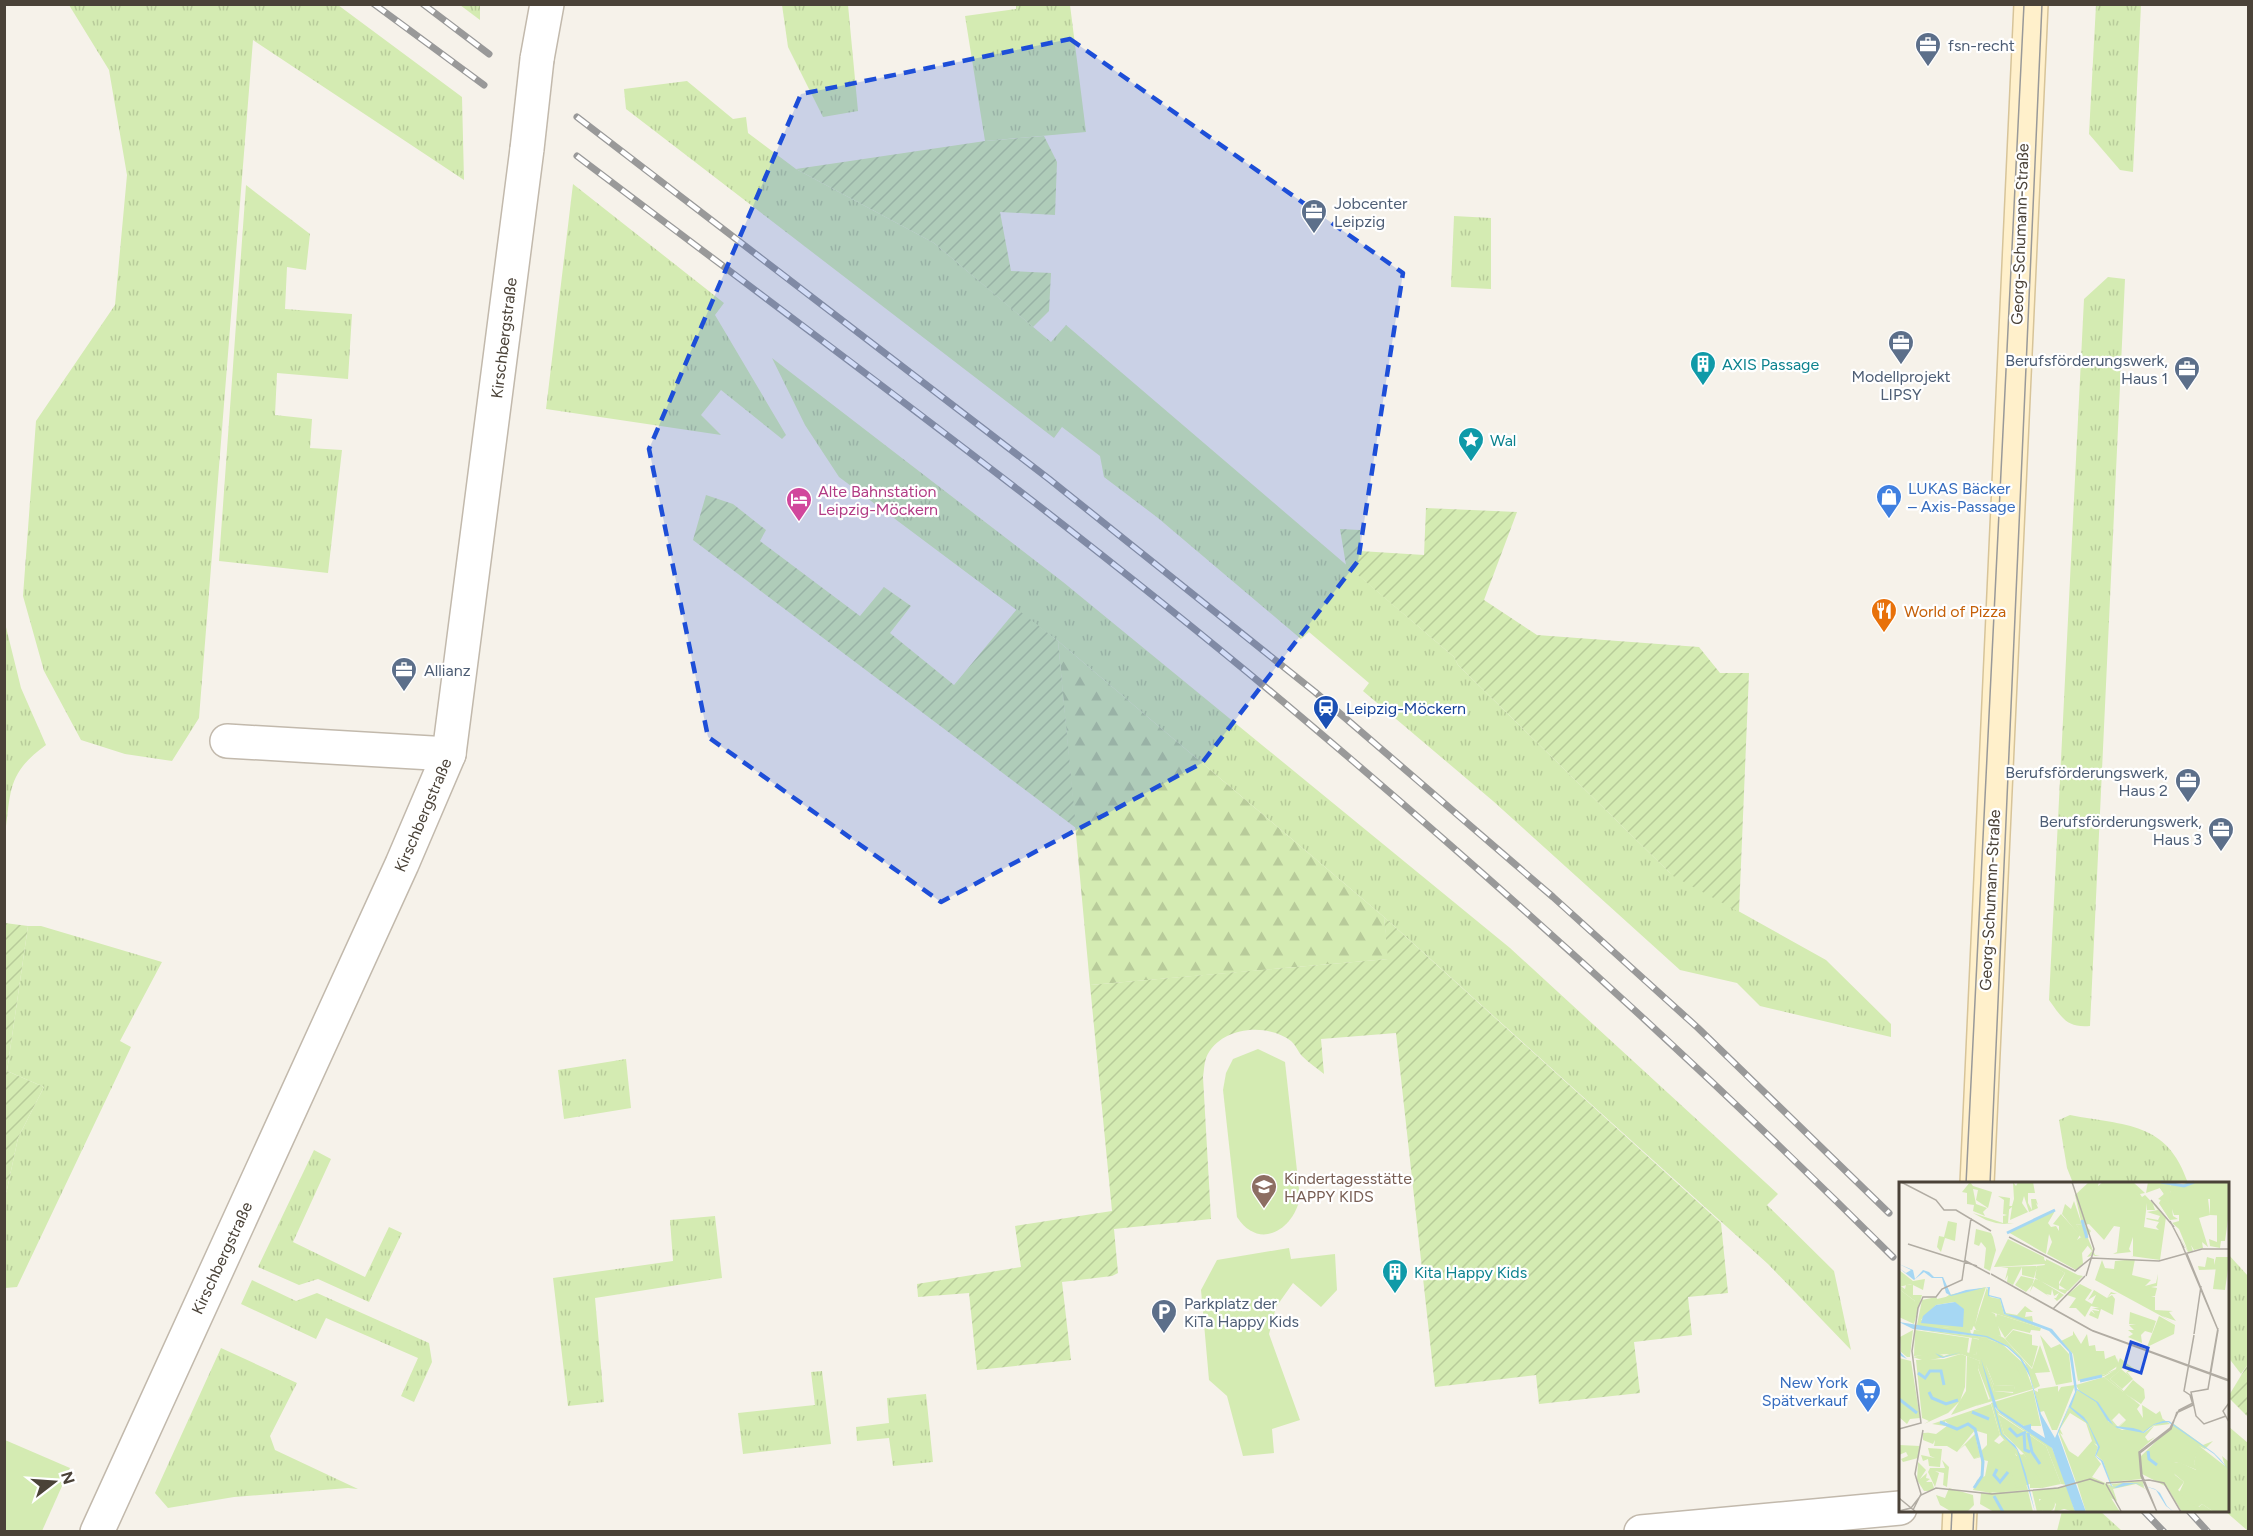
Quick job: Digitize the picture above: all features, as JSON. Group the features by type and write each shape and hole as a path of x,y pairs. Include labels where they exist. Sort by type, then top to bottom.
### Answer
{"main road":[{"name":"Georg-Schumann-Straße","path":"1977,1178 2031,4"},
{"path":"1959,1532 1960,1512"}],"street":[{"name":"Kirschbergstraße","path":"97,1532 450,754 537,59 547,4"},
{"path":"227,741 450,754"},
{"path":"1648,1531 1899,1508"}],"highlighted area":[{"path":"1070,39 1403,273 1358,561 1202,763 941,902 708,737 649,449 801,94"}],"green space":[{"path":"69,5 338,5 462,97 464,180 253,40 199,718 172,761 125,754 81,740 44,671 23,596 36,421 115,305 127,175 109,70"},
{"path":"460,5 480,5 480,20"},
{"path":"782,5 848,5 858,111 823,117 788,47"},
{"path":"1016,5 1070,5 1086,132 985,141 965,16 1016,9"},
{"path":"2096,5 2141,5 2133,172 2120,170 2089,134"},
{"path":"687,81 733,119 746,117 748,133 796,169 934,243 1051,342 1066,325 1454,657 1458,665 1670,873 1826,960 1891,1024 1891,1037 1760,1006 1737,983 1680,970 1493,801 1363,691 1369,683 1309,632 1301,639 1158,518 1104,477 1100,456 1062,427 1054,438 626,109 624,89"},
{"path":"1044,136 1057,162 1055,215 1000,212 1011,271 1051,273 1049,311 1033,327 934,243 796,169 985,141"},
{"path":"573,184 724,303 715,315 786,435 782,439 721,390 701,415 721,435 546,409"},
{"path":"246,185 310,234 306,270 287,267 285,309 352,314 348,379 277,373 275,415 312,419 310,448 342,450 328,573 219,561"},
{"path":"1454,216 1491,218 1491,289 1451,287"},
{"path":"2108,277 2125,279 2090,1026 2082,1026 2066,1020 2049,1000 2084,299"},
{"path":"772,358 1063,582 1510,948 1778,1194 1767,1205 1834,1271 1851,1350 1768,1264 1384,917 1058,641 839,477 805,425"},
{"path":"706,495 733,504 766,530 760,541 860,616 884,587 911,606 890,633 954,685 1017,609 1058,641 1076,828 693,540"},
{"path":"1426,508 1517,512 1484,600 1537,635 1699,647 1720,673 1749,673 1739,912 1673,876 1458,665 1454,657 1346,565 1340,529 1360,530 1360,551 1424,555"},
{"path":"5,623 21,688 46,745 33,755 17,774 10,795 5,835"},
{"path":"1058,641 1384,917 1389,959 1090,985"},
{"path":"1384,917 1721,1223 1728,1293 1688,1297 1692,1335 1634,1342 1640,1393 1539,1404 1536,1375 1435,1387 1396,1033 1321,1039 1324,1074 1302,1056 1291,1041 1269,1031 1244,1031 1221,1040 1206,1058 1203,1077 1211,1219 1114,1229 1118,1273 1112,1276 1062,1282 1071,1360 977,1370 969,1293 918,1297 917,1284 1021,1267 1015,1226 1112,1211 1090,985 1388,959"},
{"path":"5,923 28,926 7,1071 44,1087 18,1138 5,1199"},
{"path":"28,926 41,926 162,962 120,1041 131,1047 17,1287 5,1288 5,1199 18,1138 44,1087 7,1071"},
{"path":"1258,1049 1285,1062 1300,1198 1296,1209 1283,1227 1265,1234 1255,1233 1237,1217 1223,1090 1226,1073 1233,1059"},
{"path":"626,1059 631,1108 564,1119 558,1070"},
{"path":"2070,1115 2142,1130 2156,1137 2169,1148 2188,1182 2073,1182 2067,1168 2059,1120"},
{"path":"314,1150 331,1159 293,1242 365,1277 389,1227 402,1233 369,1302 318,1279 299,1285 258,1267"},
{"path":"715,1216 722,1278 595,1298 604,1402 568,1406 553,1278 673,1261 670,1220"},
{"path":"1289,1248 1291,1259 1335,1254 1337,1290 1321,1307 1293,1283 1276,1307 1269,1334 1300,1420 1272,1429 1274,1453 1243,1456 1227,1396 1209,1380 1201,1290 1217,1260"},
{"path":"2229,1255 2248,1276 2248,1364 2241,1374 2229,1358"},
{"path":"252,1280 296,1301 317,1293 429,1343 432,1362 414,1402 401,1396 418,1358 326,1318 316,1339 241,1304"},
{"path":"221,1348 297,1383 270,1436 275,1450 358,1489 234,1497 168,1508 155,1493"},
{"path":"2248,1364 2248,1417 2229,1395"},
{"path":"822,1371 831,1444 743,1454 738,1413 815,1405 811,1372"},
{"path":"926,1394 933,1462 893,1466 889,1438 857,1441 856,1427 889,1423 887,1398"},
{"path":"2229,1427 2248,1443 2248,1531 2226,1512 2229,1512"},
{"path":"5,1440 70,1468 42,1531 5,1531"},
{"path":"2062,1512 2101,1512 2122,1531 2057,1531"}],"tram line":[{"path":"1966,1182 2024,4"},
{"path":"1990,1182 2042,4"},
{"path":"1951,1532 1952,1512"},
{"path":"1973,1532 1974,1512"}],"railway":[{"path":"374,4 484,85"},
{"path":"423,4 489,54"},
{"path":"577,117 1049,479 1315,692 1553,897 1698,1028 1889,1213"},
{"path":"577,156 1033,501 1300,716 1528,913 1676,1048 1893,1257"},
{"path":"2145,1512 2164,1532"},
{"path":"2190,1512 2208,1532"}],"place":[{"name":"fsn-recht","path":"1928,68"},
{"name":"Jobcenter Leipzig","path":"1314,235"},
{"name":"Modellprojekt LIPSY","path":"1901,366"},
{"name":"AXIS Passage","path":"1703,387"},
{"name":"Berufsförderungswerk, Haus 1","path":"2187,392"},
{"name":"Wal","path":"1471,463"},
{"name":"LUKAS Bäcker – Axis-Passage","path":"1889,520"},
{"name":"Alte Bahnstation Leipzig-Möckern","path":"799,523"},
{"name":"World of Pizza","path":"1884,634"},
{"name":"Allianz","path":"404,693"},
{"name":"Leipzig-Möckern","path":"1326,731"},
{"name":"Berufsförderungswerk, Haus 2","path":"2188,804"},
{"name":"Berufsförderungswerk, Haus 3","path":"2221,853"},
{"name":"Kindertagesstätte HAPPY KIDS","path":"1264,1210"},
{"name":"Kita Happy Kids","path":"1395,1295"},
{"name":"Parkplatz der KiTa Happy Kids","path":"1164,1335"},
{"name":"New York Spätverkauf","path":"1868,1414"}]}
